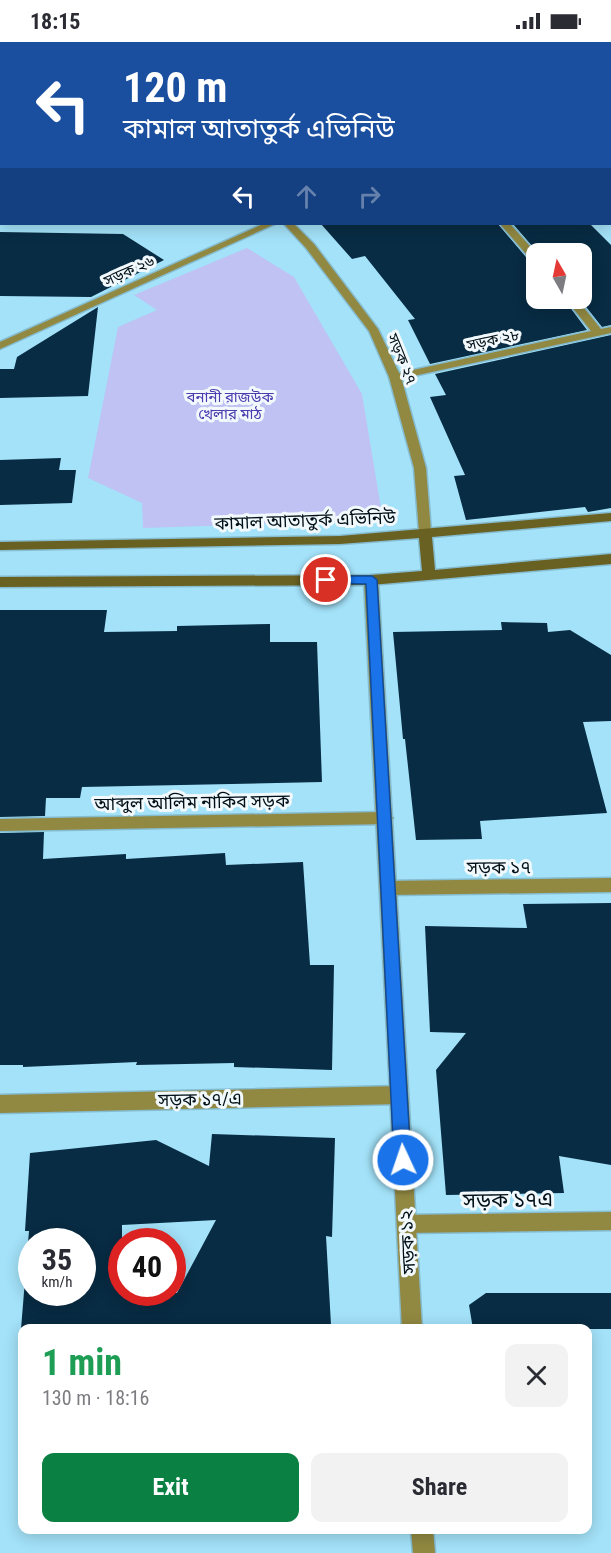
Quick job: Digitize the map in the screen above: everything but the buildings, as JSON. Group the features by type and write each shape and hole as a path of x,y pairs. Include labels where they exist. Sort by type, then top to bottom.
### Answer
{"main road":[{"name":"কামাল আতাতুর্ক এভিনিউ","path":"0,546 340,540 611,517"},
{"path":"425,532 429,575"},
{"path":"0,582 372,580 611,559"}],"street":[{"name":"সড়ক ২৬","path":"0,346 268,225"},
{"name":"সড়ক ২৭","path":"290,225 310,246 374,331 395,376 420,468 425,532"},
{"path":"506,225 526,248"},
{"path":"579,309 598,332"},
{"name":"সড়ক ২৮","path":"395,376 611,330"},
{"name":"সড়ক ১২","path":"372,580 412,1324"},
{"name":"আব্দুল আলিম নাকিব সড়ক","path":"0,825 384,818"},
{"name":"সড়ক ১৭","path":"388,888 611,885"},
{"name":"সড়ক ১৭/এ","path":"0,1104 399,1095"},
{"name":"সড়ক ১৭এ","path":"406,1224 611,1221"},
{"path":"422,1534 424,1553"}],"green space":[{"name":"বনানী রাজউক খেলার মাঠ","path":"247,248 294,277 362,394 383,520 143,528 142,503 88,478 118,327 157,310 134,295"}],"route":[{"path":"326,580 372,580 403,1160"}]}
